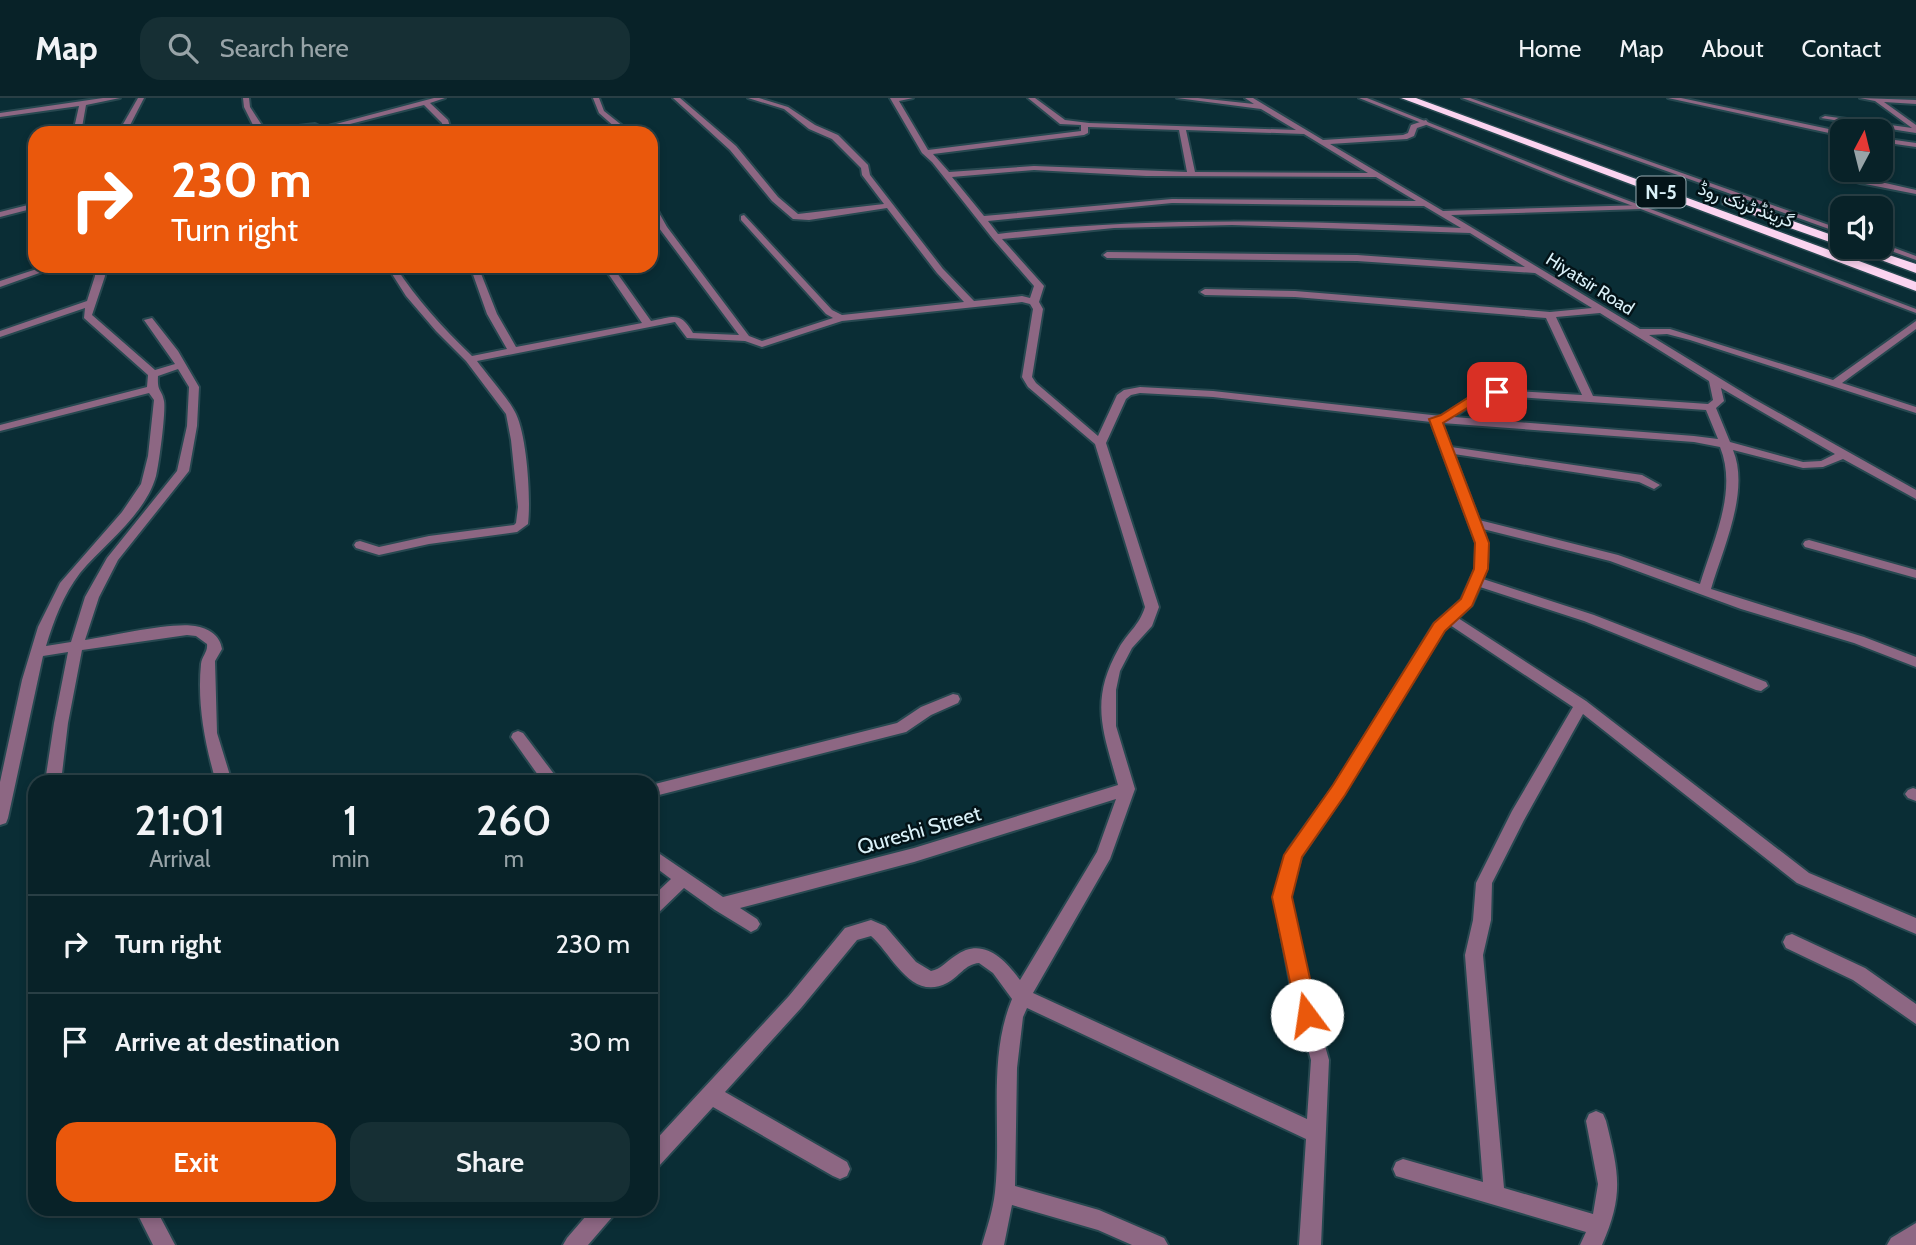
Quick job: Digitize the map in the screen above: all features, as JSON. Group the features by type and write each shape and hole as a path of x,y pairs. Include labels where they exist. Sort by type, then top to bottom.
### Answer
{"highway":[{"name":"گرینڈ ٹرنک روڈ","path":"1406,98 1916,286"},
{"name":"گرینڈ ٹرنک روڈ","path":"1441,98 1830,238"},
{"path":"1824,253 1830,250"},
{"path":"1887,259 1916,269"}],"street":[{"path":"0,116 117,98"},
{"path":"126,126 141,98"},
{"path":"246,98 247,107 258,126"},
{"path":"333,126 442,98"},
{"path":"596,98 601,111 618,126"},
{"path":"676,98 733,148 775,199 796,217 891,205"},
{"path":"751,98 786,108 807,124 835,137 865,167 866,175 940,271 972,305"},
{"path":"910,98 894,99 926,153 1035,279 1039,286 1034,302"},
{"path":"1031,98 1063,122 1085,125 1305,132"},
{"path":"1180,98 1264,108"},
{"name":"Hiyatsir Road","path":"1248,98 1714,378 1916,495"},
{"path":"1671,98 1830,131"},
{"path":"1863,98 1916,102"},
{"path":"1875,99 1916,130"},
{"path":"425,102 446,126"},
{"path":"78,126 83,103"},
{"path":"1825,118 1916,130"},
{"path":"1321,142 1404,137 1411,134 1414,127 1426,122"},
{"path":"320,126 345,123"},
{"path":"926,153 1082,134 1085,125"},
{"path":"1182,128 1191,173"},
{"path":"1894,142 1916,145"},
{"path":"946,175 1034,168 1146,174 1346,177 1377,175"},
{"path":"1865,182 1916,192"},
{"path":"982,219 1172,201 1427,204"},
{"path":"1442,213 1640,207"},
{"path":"0,215 28,208"},
{"path":"744,218 829,312 841,318"},
{"path":"658,219 746,338"},
{"path":"996,237 1098,225 1226,221 1472,231"},
{"path":"1107,255 1235,254 1357,258 1539,271"},
{"path":"0,284 34,273"},
{"path":"100,273 87,316 155,373"},
{"path":"360,545 379,551 429,540 517,528 522,523 524,507 517,440 511,414 470,359 431,320 396,273"},
{"path":"477,273 492,314 513,350"},
{"path":"612,273 648,324"},
{"path":"1205,292 1295,294 1550,315 1602,310"},
{"path":"470,359 676,319 681,321 690,335 746,338 762,344 841,318 1022,299 1034,302 1038,309 1027,377 1032,385 1100,443 1152,607 1147,623 1127,645 1108,690 1110,733 1127,789 1104,854 1022,997 1014,1017 1008,1068 1005,1193 993,1245"},
{"path":"0,334 90,303"},
{"path":"1550,315 1589,398"},
{"path":"54,775 72,648 92,597 105,569 183,471 192,426 194,387 149,320"},
{"path":"1835,383 1916,324"},
{"path":"1639,332 1667,331 1916,410"},
{"path":"155,373 179,366"},
{"path":"0,818 56,600 80,567 128,514 148,483 159,400 152,389 155,373"},
{"path":"1440,419 1484,392 1710,407 1719,401 1714,378"},
{"path":"0,428 152,389"},
{"path":"1100,443 1121,397 1128,392 1140,390 1213,394 1440,419 1725,444 1803,465 1823,464 1844,454"},
{"path":"1704,591 1733,494 1733,467 1710,407"},
{"path":"1310,1245 1320,1060 1301,993 1282,897 1294,855 1339,790 1439,627 1467,602 1476,581 1483,551 1447,450 1440,419"},
{"path":"1447,450 1642,479 1654,485"},
{"path":"128,514 147,515"},
{"path":"1475,523 1614,558 1746,607 1859,640 1916,662"},
{"path":"1809,544 1916,574"},
{"path":"1476,581 1589,618 1761,686"},
{"path":"1450,618 1581,705 1803,878 1916,926"},
{"path":"41,652 195,628 203,631 214,642 215,649 208,661 210,733 223,775"},
{"path":"658,789 901,728 926,711 953,699"},
{"path":"1494,1195 1474,955 1482,920 1484,883 1518,816 1581,705"},
{"path":"518,737 547,775"},
{"name":"Qureshi Street","path":"721,905 914,855 1127,789"},
{"path":"658,860 751,924"},
{"path":"658,902 684,878"},
{"path":"658,1152 795,1002 851,934 871,928 879,931 918,975 934,980 945,976 965,956 978,954 993,961 1022,997 1316,1133"},
{"path":"1792,942 1859,974 1916,1015"},
{"path":"711,1095 840,1169"},
{"path":"1403,1169 1494,1195 1596,1236 1607,1209 1610,1182 1596,1121"},
{"path":"1005,1193 1099,1220 1157,1245"},
{"path":"149,1216 164,1245"},
{"path":"574,1245 600,1216"},
{"path":"1898,1245 1916,1234"}],"lane":[{"path":"1362,98 1916,311"},
{"path":"1465,98 1830,227"},
{"path":"1893,249 1916,258"}],"route":[{"path":"1307,1015 1282,897 1294,855 1339,790 1439,627 1467,602 1471,595 1481,569 1482,543 1435,419 1444,419 1484,392 1497,392"}]}
